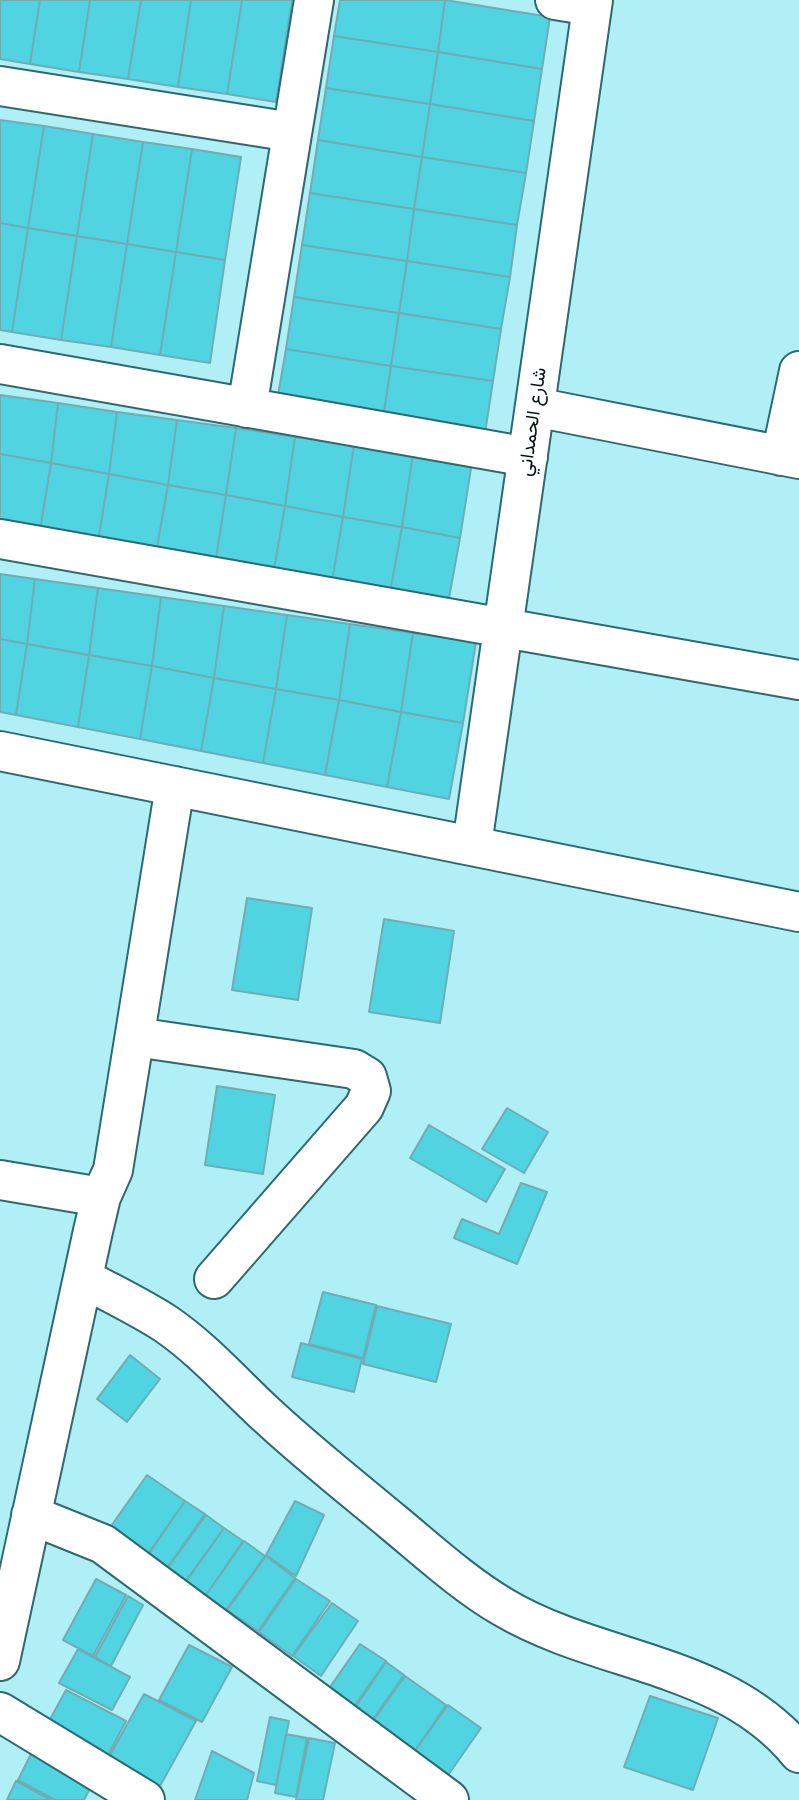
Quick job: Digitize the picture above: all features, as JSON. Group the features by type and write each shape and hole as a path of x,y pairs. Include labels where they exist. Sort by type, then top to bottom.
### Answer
{"street":[{"path":"247,408 314,0"},
{"path":"555,0 593,3"},
{"name":"شارع الحمداني","path":"472,845 593,3"},
{"path":"0,86 292,132"},
{"path":"0,364 528,457"},
{"path":"535,407 790,457 799,372"},
{"path":"0,539 799,680"},
{"path":"0,751 799,912"},
{"path":"0,1661 101,1197 113,1170 175,786"},
{"path":"135,1037 354,1069 367,1077 371,1091 364,1107 214,1279"},
{"path":"0,1180 101,1197"},
{"path":"83,1278 167,1325 232,1380 289,1436 448,1567 503,1607 564,1637 695,1680 744,1703 784,1735 799,1753"},
{"path":"31,1515 103,1544 449,1800"},
{"path":"0,1712 145,1800"}],"building":[{"path":"0,0 40,0 30,64 0,59"},
{"path":"40,0 90,0 79,72 30,64"},
{"path":"90,0 141,0 128,79 79,72"},
{"path":"141,0 191,0 178,87 128,79"},
{"path":"191,0 242,0 227,94 178,87"},
{"path":"242,0 292,0 276,102 227,94"},
{"path":"340,0 445,0 438,52 334,36"},
{"path":"445,0 550,17 542,69 438,52"},
{"path":"334,36 438,52 430,104 326,88"},
{"path":"438,52 542,69 534,121 430,104"},
{"path":"326,88 430,104 422,157 318,140"},
{"path":"430,104 534,121 526,173 422,157"},
{"path":"0,120 44,126 28,228 0,223"},
{"path":"44,126 93,134 77,236 28,228"},
{"path":"93,134 143,142 127,244 77,236"},
{"path":"318,140 422,157 414,209 310,193"},
{"path":"143,142 192,149 176,252 127,244"},
{"path":"192,149 241,157 225,260 176,252"},
{"path":"422,157 526,173 517,225 414,209"},
{"path":"310,193 414,209 407,261 302,245"},
{"path":"414,209 517,225 510,277 407,261"},
{"path":"0,223 28,228 12,332 0,330"},
{"path":"28,228 77,236 61,340 12,332"},
{"path":"77,236 127,244 111,347 61,340"},
{"path":"127,244 176,252 160,355 111,347"},
{"path":"302,245 407,261 399,313 294,297"},
{"path":"176,252 225,260 210,363 160,355"},
{"path":"407,261 510,277 501,329 399,313"},
{"path":"294,297 399,313 391,366 286,349"},
{"path":"399,313 501,329 493,381 391,366"},
{"path":"286,349 391,366 383,418 277,401"},
{"path":"391,366 493,381 485,433 383,418"},
{"path":"0,395 58,403 51,463 0,454"},
{"path":"58,403 117,412 109,474 51,463"},
{"path":"117,412 177,420 168,485 109,474"},
{"path":"177,420 236,428 226,495 168,485"},
{"path":"236,428 295,437 285,506 226,495"},
{"path":"295,437 354,445 343,517 285,506"},
{"path":"354,445 413,454 402,527 343,517"},
{"path":"0,454 51,463 40,530 0,522"},
{"path":"413,454 472,462 460,538 402,527"},
{"path":"51,463 109,474 98,542 40,530"},
{"path":"109,474 168,485 156,553 98,542"},
{"path":"168,485 226,495 215,564 156,553"},
{"path":"226,495 285,506 273,575 215,564"},
{"path":"285,506 343,517 331,587 273,575"},
{"path":"343,517 402,527 389,598 331,587"},
{"path":"402,527 460,538 447,609 389,598"},
{"path":"0,574 35,579 27,644 0,639"},
{"path":"35,579 98,588 89,655 27,644"},
{"path":"98,588 161,597 152,666 89,655"},
{"path":"161,597 224,606 214,678 152,666"},
{"path":"224,606 287,615 276,689 214,678"},
{"path":"287,615 350,624 339,700 276,689"},
{"path":"350,624 413,633 401,712 339,700"},
{"path":"413,633 476,642 463,723 401,712"},
{"path":"0,639 27,644 16,715 0,712"},
{"path":"27,644 89,655 78,727 16,715"},
{"path":"89,655 152,666 140,739 78,727"},
{"path":"152,666 214,678 201,751 140,739"},
{"path":"214,678 276,689 263,763 201,751"},
{"path":"276,689 339,700 325,775 263,763"},
{"path":"339,700 401,712 387,787 325,775"},
{"path":"401,712 463,723 449,799 387,787"},
{"path":"247,898 312,908 298,1000 232,990"},
{"path":"384,919 454,931 440,1023 369,1012"},
{"path":"217,1086 275,1095 263,1174 205,1165"},
{"path":"507,1108 548,1132 524,1173 482,1149"},
{"path":"429,1125 505,1169 486,1202 410,1158"},
{"path":"521,1183 547,1192 517,1264 454,1238 462,1219 499,1234"},
{"path":"323,1292 376,1305 363,1358 309,1344"},
{"path":"377,1306 451,1324 436,1382 363,1364"},
{"path":"301,1343 362,1359 354,1392 292,1377"},
{"path":"130,1355 160,1379 127,1422 97,1399"},
{"path":"147,1475 185,1501 147,1555 109,1529"},
{"path":"185,1501 205,1514 167,1568 148,1555"},
{"path":"295,1501 324,1515 296,1576 266,1555"},
{"path":"206,1515 224,1528 185,1582 167,1569"},
{"path":"224,1528 243,1541 206,1595 186,1582"},
{"path":"244,1541 265,1556 226,1610 206,1595"},
{"path":"266,1556 295,1578 258,1631 227,1610"},
{"path":"96,1579 126,1595 93,1656 63,1640"},
{"path":"296,1579 330,1601 292,1656 259,1632"},
{"path":"128,1596 143,1605 111,1666 95,1657"},
{"path":"332,1603 358,1621 321,1676 293,1656"},
{"path":"360,1644 386,1661 351,1711 325,1694"},
{"path":"189,1645 232,1667 202,1722 159,1700"},
{"path":"78,1649 130,1677 112,1710 59,1683"},
{"path":"386,1662 404,1675 369,1725 352,1712"},
{"path":"405,1676 446,1705 412,1755 370,1725"},
{"path":"66,1690 126,1721 107,1757 47,1725"},
{"path":"144,1694 196,1721 160,1786 109,1757"},
{"path":"650,1696 718,1718 693,1790 624,1767"},
{"path":"448,1705 481,1728 446,1778 412,1755"},
{"path":"270,1717 289,1721 276,1785 257,1781"},
{"path":"286,1734 307,1738 296,1797 275,1793"},
{"path":"309,1738 335,1743 323,1800 296,1800"},
{"path":"36,1744 96,1777 84,1800 55,1800 18,1780"},
{"path":"212,1751 254,1773 247,1800 195,1800"},
{"path":"16,1781 51,1800 7,1800"}]}
